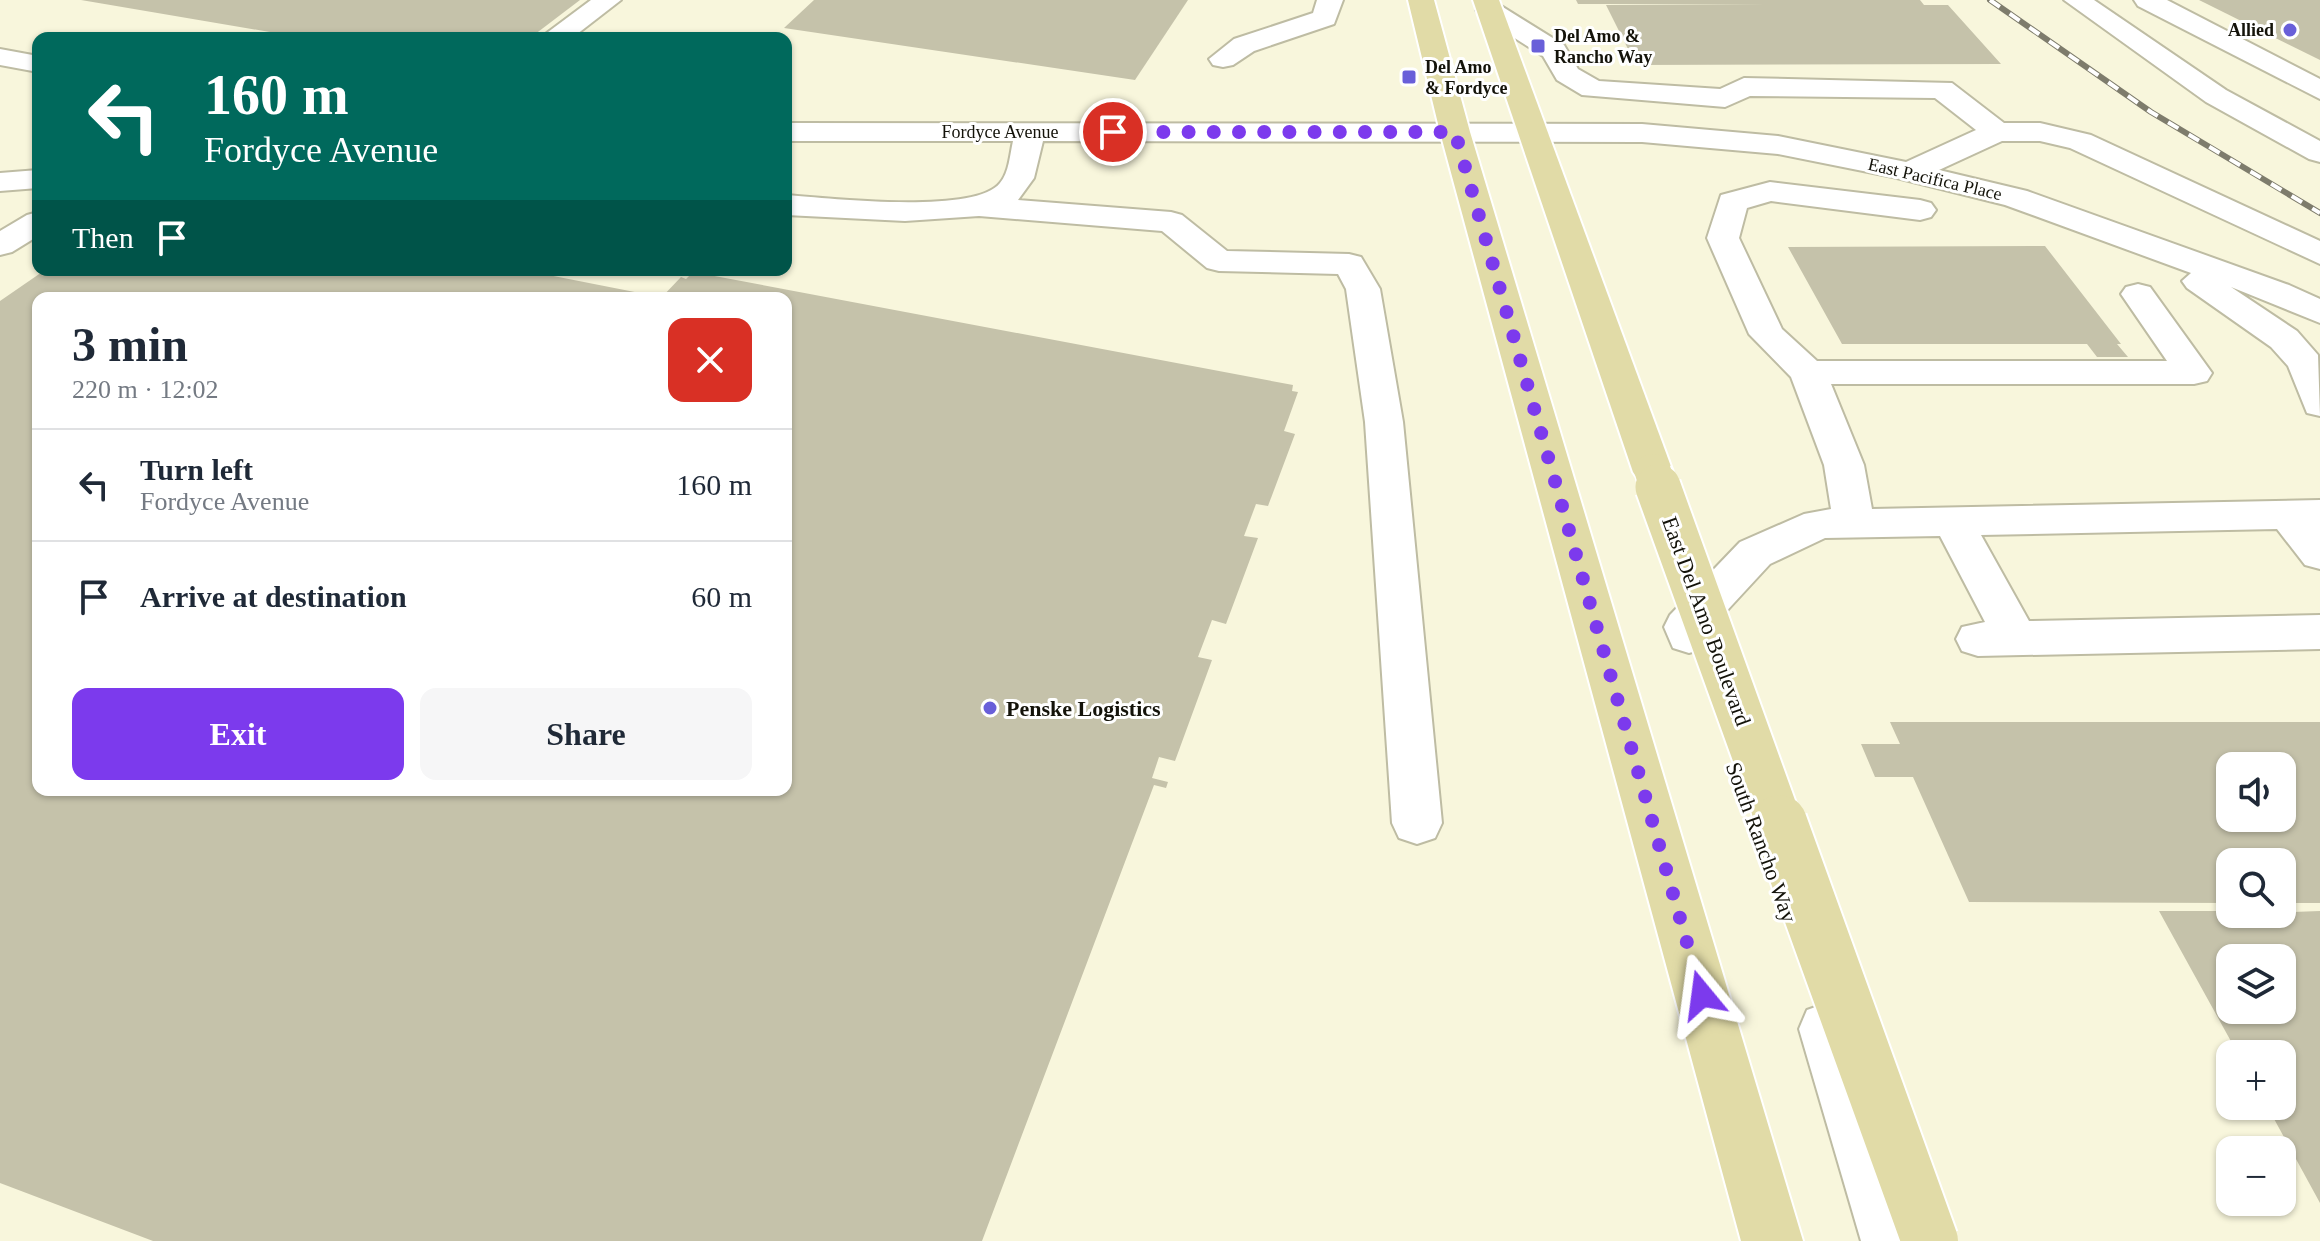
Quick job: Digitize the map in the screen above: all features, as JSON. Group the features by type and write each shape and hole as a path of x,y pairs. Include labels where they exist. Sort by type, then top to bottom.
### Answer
{"main road":[{"path":"1421,0 1455,132 1772,1241"},
{"name":"East Del Amo Boulevard","path":"1488,5 1930,1241"}],"street":[{"path":"563,32 608,0"},
{"path":"1223,59 1234,48 1325,18 1330,0"},
{"path":"2077,0 2216,96 2320,153"},
{"path":"2147,0 2320,90"},
{"path":"1488,5 1554,51 1567,74 1592,89 1725,98 1744,87 1942,89 1997,132"},
{"path":"0,57 32,63"},
{"name":"Fordyce Avenue","path":"792,132 1532,132"},
{"path":"983,207 1010,193 1021,172 1029,132"},
{"name":"East Pacifica Place","path":"1532,132 1642,133 1778,145 1909,172 2016,198 2219,271 2320,312"},
{"path":"1909,172 1997,132 2040,132 2080,141 2320,254"},
{"path":"0,182 32,179"},
{"path":"1854,523 1844,465 1808,372 1767,334 1723,238 1732,202 1770,191 1920,210"},
{"path":"792,205 937,211 983,207 1171,222 1219,261 1349,264 1363,289 1384,422 1417,823"},
{"path":"2219,271 2238,214"},
{"path":"0,245 32,226"},
{"path":"2109,232 2199,280 2284,339 2305,363 2320,404"},
{"path":"1808,372 2194,373 2138,294"},
{"path":"2304,514 2320,554"},
{"name":"South Rancho Way","path":"1892,1241 1814,988 1686,627 1755,553 1819,524 2304,514"},
{"path":"1953,522 1997,638 2320,632"}],"building":[{"path":"81,0 580,0 538,32 270,32"},
{"path":"814,0 1188,0 1135,80 784,28"},
{"path":"1576,0 1920,0 1924,5 1948,5 2001,64 1636,65 1606,5 1767,4 1578,4"},
{"name":"Allied","path":"2199,0 2320,0 2320,60"},
{"path":"2045,246 2128,357 2097,357 2087,344 1842,344 1788,247"},
{"name":"Penske Logistics","path":"36,276 553,276 635,292 32,292 32,796 792,796 792,292 667,292 681,277 714,276 1293,385 1292,391 1298,392 1284,431 1295,434 1268,506 1256,504 1244,536 1258,538 1226,624 1212,620 1198,657 1212,660 1175,761 1159,757 1152,778 1168,782 1166,788 1154,785 982,1241 153,1241 0,1183 0,301"},
{"path":"1890,722 2320,722 2320,903 2296,903 2296,848 2216,848 2216,903 1969,902 1913,777 1875,777 1861,744 1900,744"},
{"path":"2159,911 2216,911 2216,928 2296,928 2296,912 2320,911 2320,1203 2296,1159 2296,1136 2283,1136 2275,1120 2296,1120 2296,1040 2230,1040 2221,1024 2296,1024 2296,944 2216,944 2216,1014"}],"railway":[{"path":"1990,0 2151,112 2320,213"}],"place":[{"name":"Allied","path":"2290,30"},
{"name":"Del Amo & Rancho Way","path":"1538,46"},
{"name":"Del Amo & Fordyce","path":"1409,77"},
{"name":"Penske Logistics","path":"990,708"}],"route":[{"path":"1113,132 1455,132 1702,995"}]}
